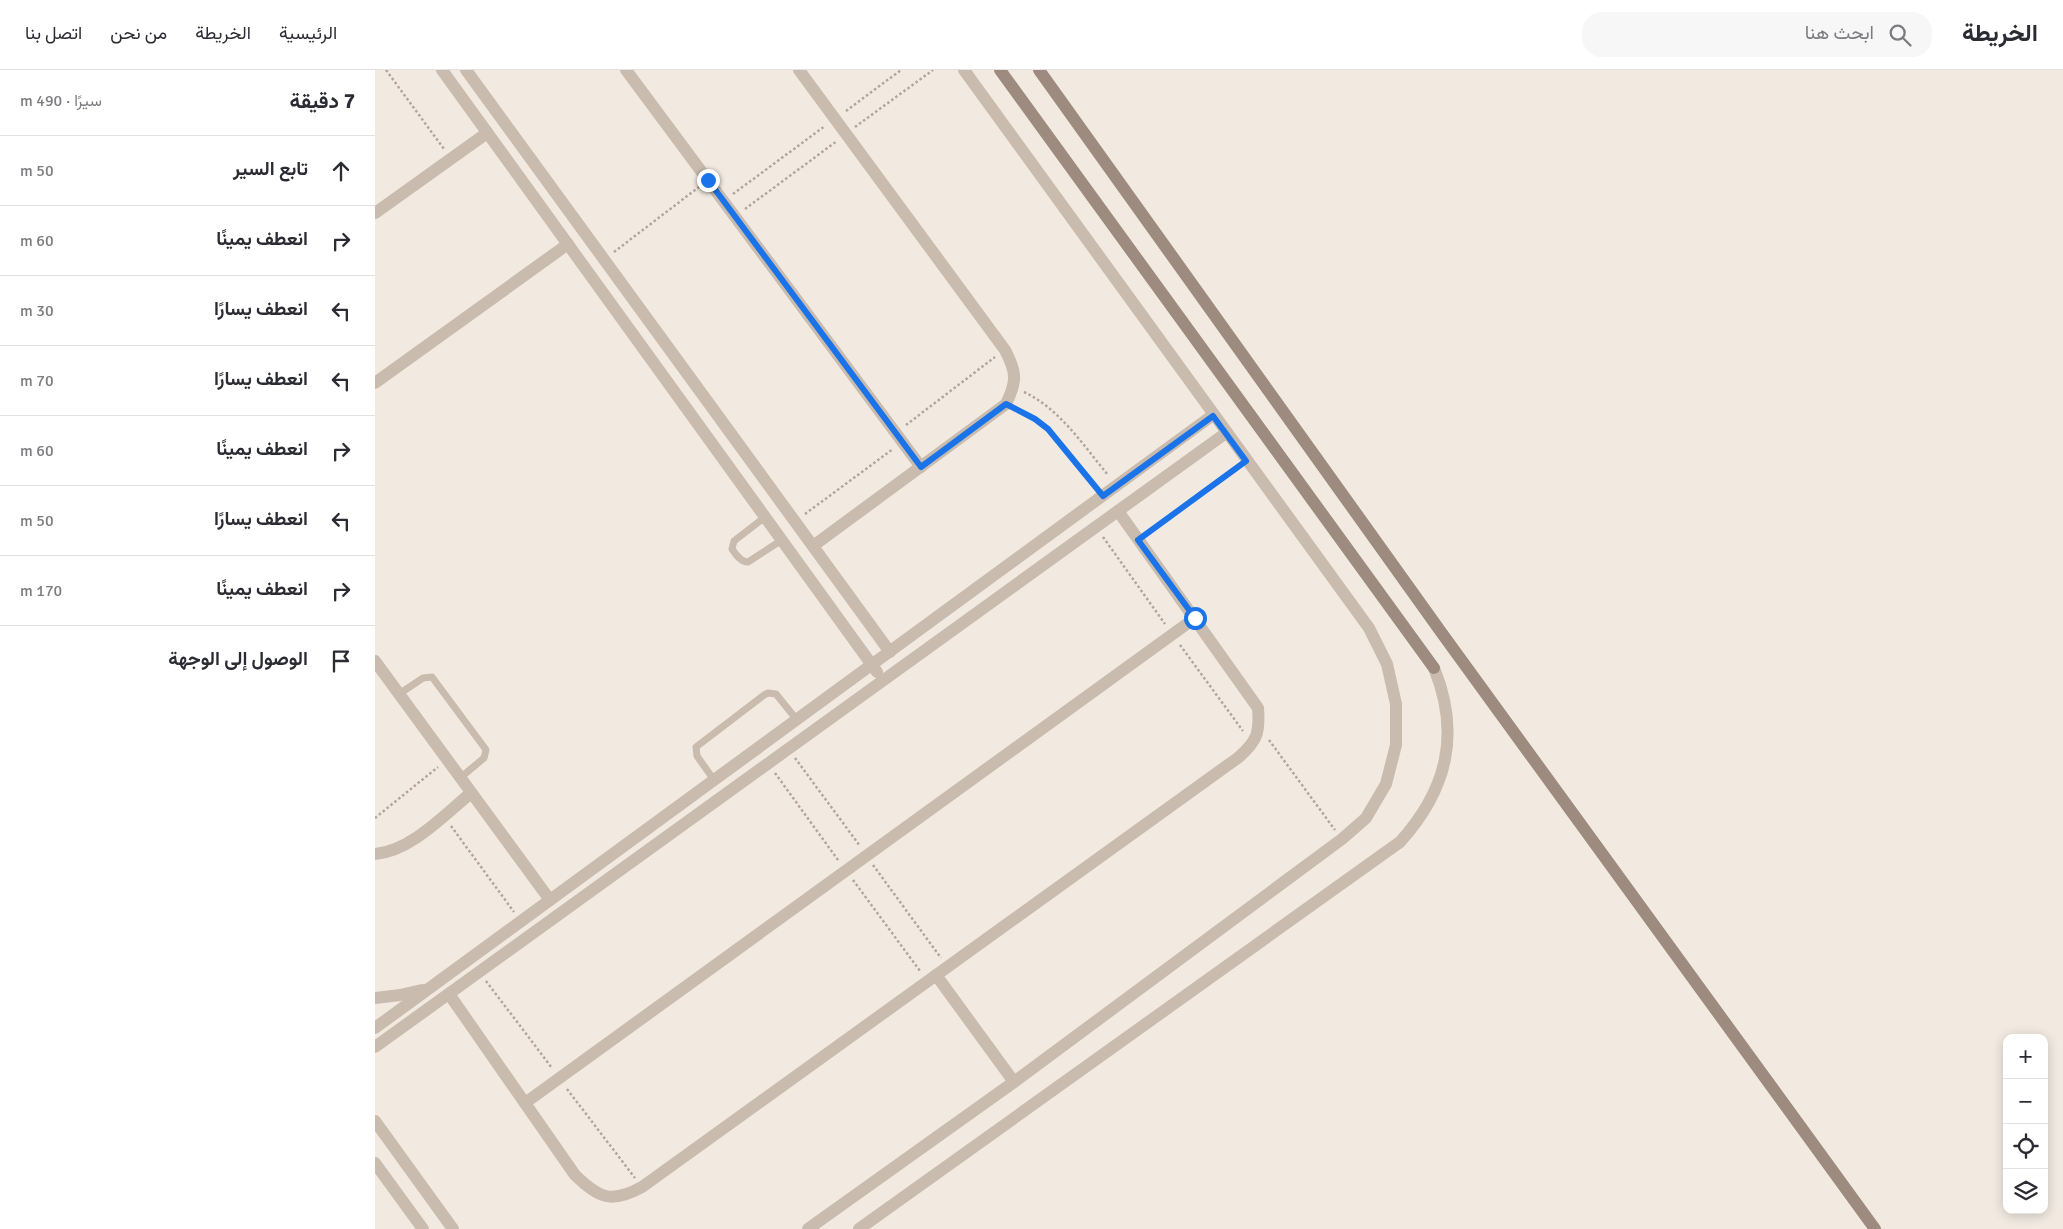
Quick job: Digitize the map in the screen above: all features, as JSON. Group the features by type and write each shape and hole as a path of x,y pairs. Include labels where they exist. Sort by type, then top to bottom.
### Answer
{"street":[{"path":"442,70 883,680"},
{"path":"465,70 890,652"},
{"path":"626,70 921,467"},
{"path":"799,70 1005,350 1014,367 1015,387 1006,404 813,546"},
{"path":"808,1229 1014,1082 1342,839 1366,818 1386,784 1396,744 1396,704 1387,664 1369,628 1225,433 964,70"},
{"path":"859,1229 1401,842 1430,804 1446,759 1447,712 1444,697 1433,668 1000,70"},
{"path":"1039,70 1453,648 1875,1229"},
{"path":"375,213 487,132"},
{"path":"375,383 568,244"},
{"path":"375,1028 1213,416"},
{"path":"375,1047 1225,433"},
{"path":"449,994 575,1175 588,1188 606,1197 625,1196 642,1187 1239,757 1253,745 1260,727 1258,708 1118,511"},
{"path":"525,1103 1195,618"},
{"path":"375,660 550,900"},
{"path":"375,854 394,851 410,842 471,793"},
{"path":"936,975 1014,1082"},
{"path":"375,998 400,995 430,988"},
{"path":"375,1121 453,1229"},
{"path":"375,1163 423,1229"}],"lane":[{"path":"765,517 734,541 732,545 735,552 743,561 749,562 782,540"},
{"path":"399,694 423,678 432,677 484,747 486,750 485,758 460,778"},
{"path":"714,780 697,756 696,747 765,695 768,693 776,694 797,720"}],"path":[{"path":"386,70 451,158"},
{"path":"724,201 901,70"},
{"path":"735,216 933,70"},
{"path":"604,259 708,180"},
{"path":"795,522 1005,350"},
{"path":"1015,387 1047,405 1117,486"},
{"path":"1006,404 1028,415 1048,429 1103,496"},
{"path":"1138,540 1246,461"},
{"path":"1260,727 1342,839"},
{"path":"375,818 447,760"},
{"path":"443,816 521,921"}],"route":[{"path":"708,180 921,467 1006,404 1035,419 1048,429 1103,496 1213,416 1246,461 1138,540 1195,618"}]}
